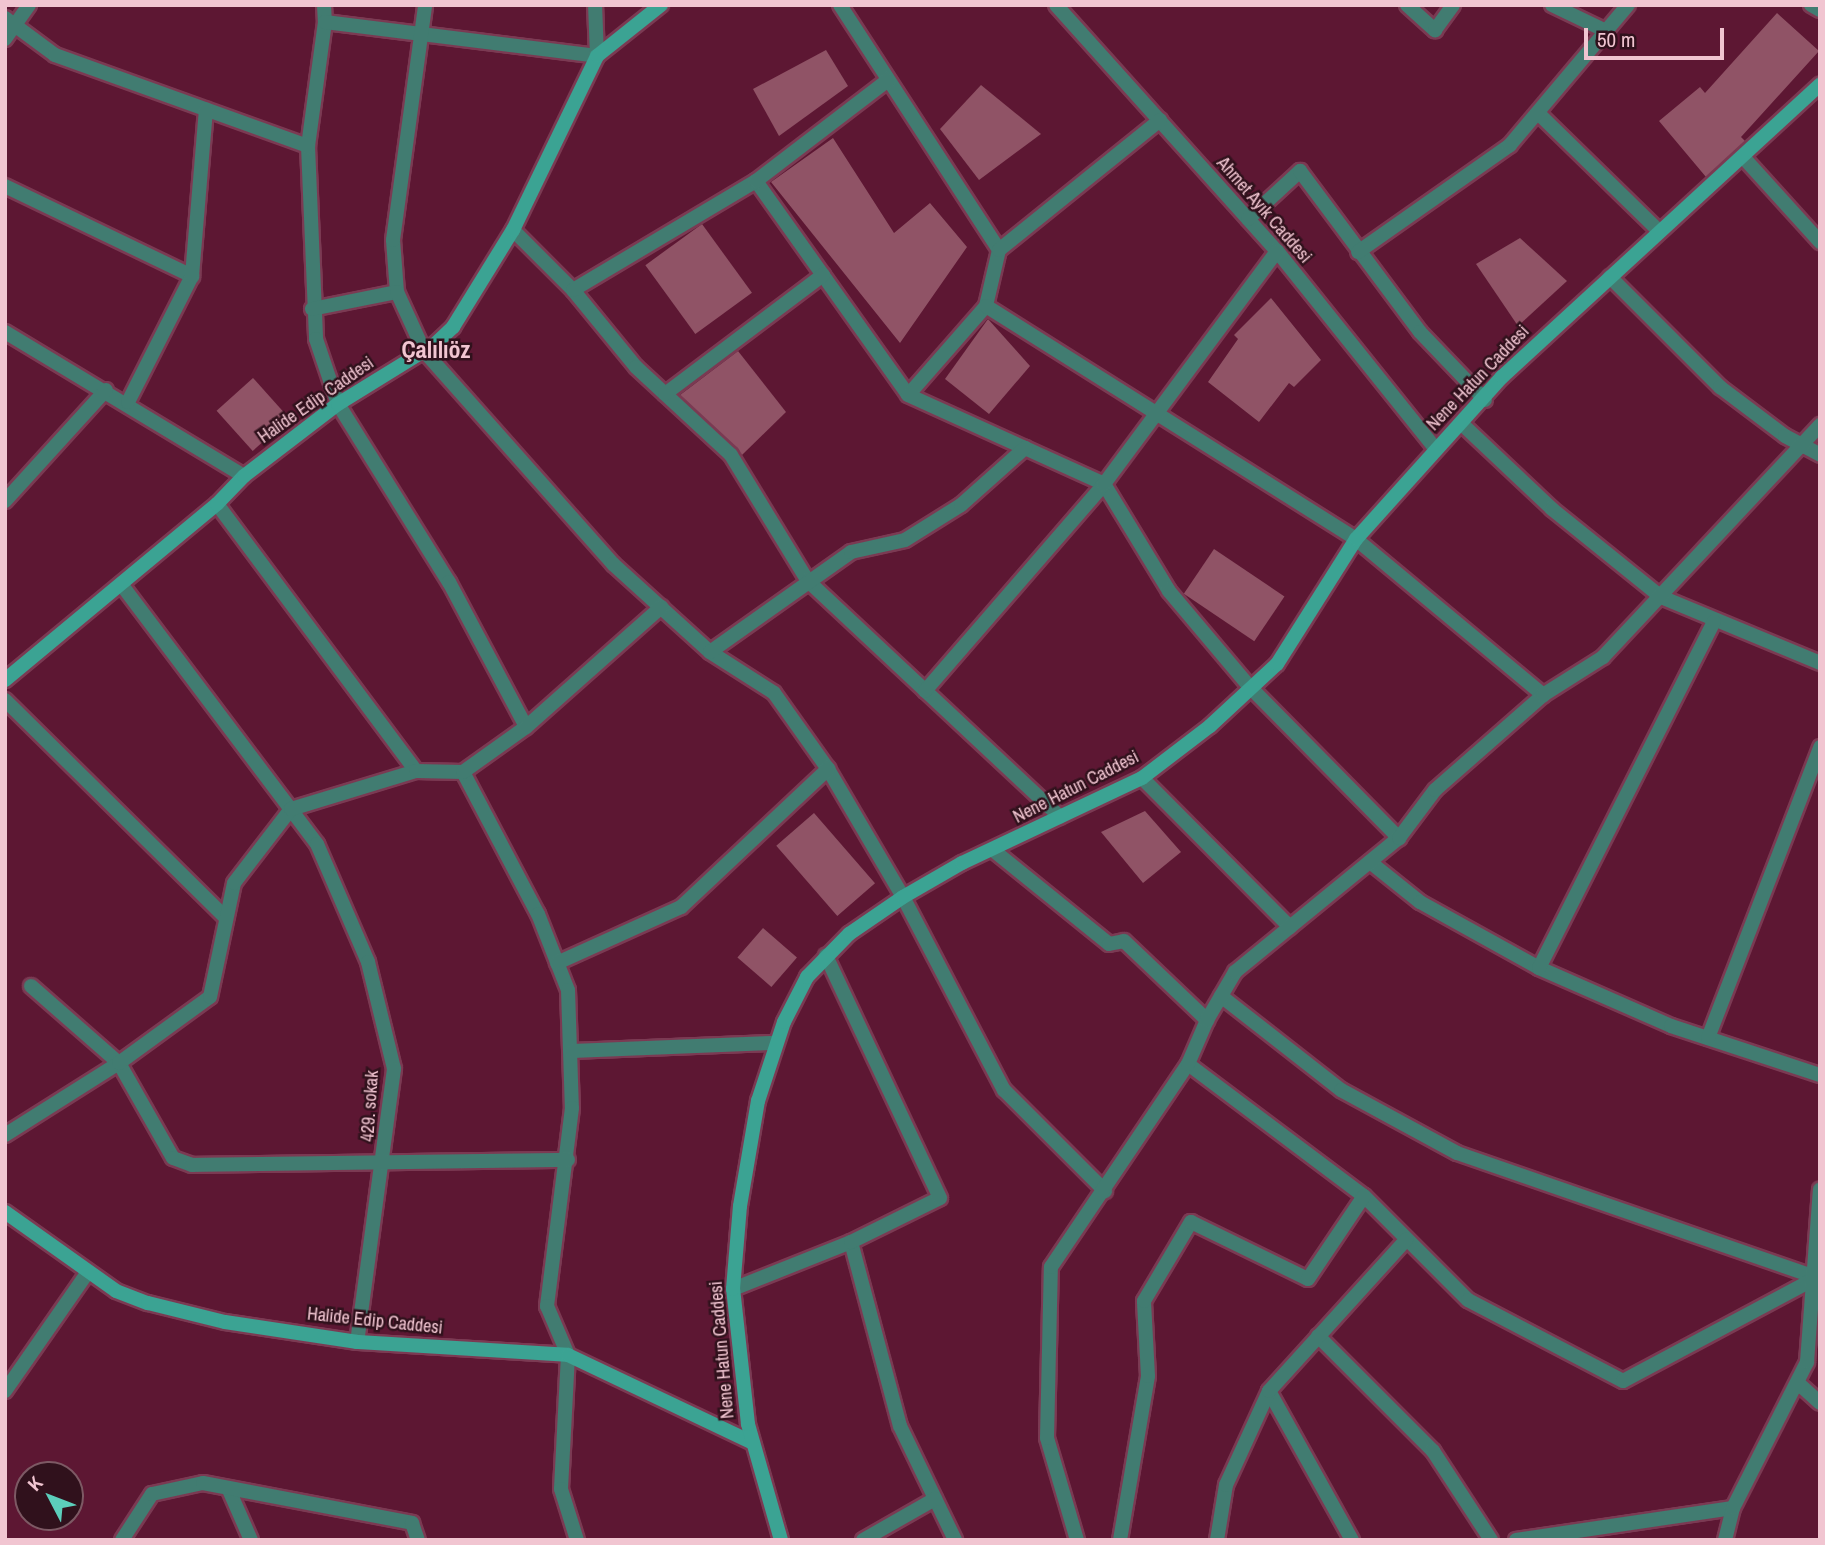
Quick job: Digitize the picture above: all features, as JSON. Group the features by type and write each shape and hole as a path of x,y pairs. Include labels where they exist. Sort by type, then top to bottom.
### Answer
{"street":[{"path":"5,39 9,21 29,5"},
{"path":"324,5 326,22 308,146 312,309 316,339 338,404 449,582 526,727"},
{"path":"425,5 393,240 397,292 424,351 613,564 710,652 774,693 828,769 903,897 1004,1090 1105,1191"},
{"path":"326,22 597,56 595,5"},
{"name":"Halide Edip Caddesi","path":"5,680 217,504 244,476 338,404 424,351 459,318 513,230 597,56 661,5"},
{"path":"840,5 999,250"},
{"name":"Ahmet Ayık Caddesi","path":"1056,5 1277,251 1435,448"},
{"path":"1407,5 1435,30 1453,5"},
{"path":"1552,5 1606,31"},
{"path":"1358,252 1510,145 1628,5"},
{"path":"1811,5 1820,10"},
{"path":"9,21 55,55 308,146"},
{"path":"573,290 755,181 888,80"},
{"name":"Nene Hatun Caddesi","path":"781,1540 751,1442 733,1289 748,1143 776,1043 794,997 826,956 903,897 1142,778 1210,726 1276,664 1356,539 1435,448 1463,425 1502,377 1820,85"},
{"path":"128,402 192,276 206,110"},
{"path":"1538,113 1659,231"},
{"path":"908,395 986,306 999,250 1160,120"},
{"path":"1743,157 1820,242"},
{"path":"1248,219 1300,171 1420,332 1485,400"},
{"path":"755,181 908,395 1104,484 1169,591 1249,687 1399,838"},
{"path":"5,186 192,276"},
{"path":"513,230 573,290 636,367 731,455 808,581 1060,817"},
{"path":"925,691 1104,484 1277,251"},
{"path":"665,394 823,275"},
{"path":"1610,277 1720,387 1798,444 1820,454"},
{"path":"312,309 397,292"},
{"path":"986,306 1156,416 1356,539 1543,695"},
{"path":"5,332 128,402 244,476"},
{"path":"5,501 106,390"},
{"path":"1463,425 1552,509 1661,597 1714,622 1820,663"},
{"path":"1077,1540 1047,1438 1051,1267 1188,1065 1207,1020 1235,972 1399,838 1435,790 1543,695 1602,657 1661,597 1798,444 1820,425"},
{"path":"710,652 851,552 905,540 961,505 1025,448"},
{"path":"217,504 416,771"},
{"name":"429. sokak","path":"121,584 317,844 368,962 394,1069 385,1161 357,1342"},
{"path":"5,1135 119,1063 210,998 234,883 291,809 416,771 463,772 526,727 661,607"},
{"path":"1539,968 1714,622"},
{"path":"5,700 226,918"},
{"path":"1708,1038 1820,747"},
{"path":"557,963 681,907 828,769"},
{"path":"463,772 538,914 568,990 573,1051 568,1160 547,1306 568,1355 561,1489 577,1540"},
{"path":"1142,778 1290,927"},
{"path":"993,850 1109,944 1124,940 1207,1020"},
{"path":"1370,862 1420,902 1539,968 1708,1038 1820,1075"},
{"path":"733,1289 851,1242 940,1198 826,956"},
{"path":"32,986 119,1063 173,1158 192,1165 568,1160"},
{"path":"1220,996 1341,1090 1457,1153 1818,1277"},
{"path":"573,1051 776,1043"},
{"path":"1188,1065 1364,1196 1468,1300 1623,1381 1818,1277"},
{"path":"1725,1540 1733,1508 1799,1384 1807,1362 1818,1277 1820,1189"},
{"path":"1119,1540 1148,1376 1144,1301 1192,1222 1308,1279 1364,1196"},
{"name":"Halide Edip Caddesi","path":"6,1215 116,1291 183,1313 357,1342 568,1355 751,1442"},
{"path":"1217,1540 1226,1485 1269,1391 1407,1239"},
{"path":"851,1242 900,1426 955,1540"},
{"path":"5,1391 88,1272"},
{"path":"1318,1336 1433,1451 1491,1540"},
{"path":"1799,1384 1820,1403"},
{"path":"1269,1391 1352,1540"},
{"path":"122,1540 152,1494 203,1483 412,1523 418,1540"},
{"path":"229,1490 250,1540"},
{"path":"863,1540 935,1499"},
{"path":"1516,1540 1733,1508"}],"building":[{"path":"1777,13 1819,51 1741,137 1745,141 1706,177 1659,121 1700,87 1705,93"},
{"path":"826,50 848,86 779,136 753,89"},
{"path":"981,85 1041,134 979,180 940,129"},
{"path":"833,138 894,233 930,203 967,247 900,343 771,182"},
{"path":"702,224 752,293 695,334 645,265"},
{"path":"1520,238 1567,281 1518,326 1476,264"},
{"path":"1271,298 1321,360 1294,387 1289,383 1259,422 1208,382 1238,339 1234,335"},
{"path":"988,319 1030,366 989,414 945,379"},
{"path":"738,351 786,412 742,455 680,395"},
{"path":"253,378 289,418 253,451 217,411"},
{"path":"1214,549 1284,597 1254,641 1184,594"},
{"path":"1145,811 1181,852 1143,883 1101,832"},
{"path":"814,813 875,883 837,916 776,846"},
{"path":"763,928 797,958 771,987 737,957"}],"district":[{"name":"Çalılıöz","path":"436,350"}]}
